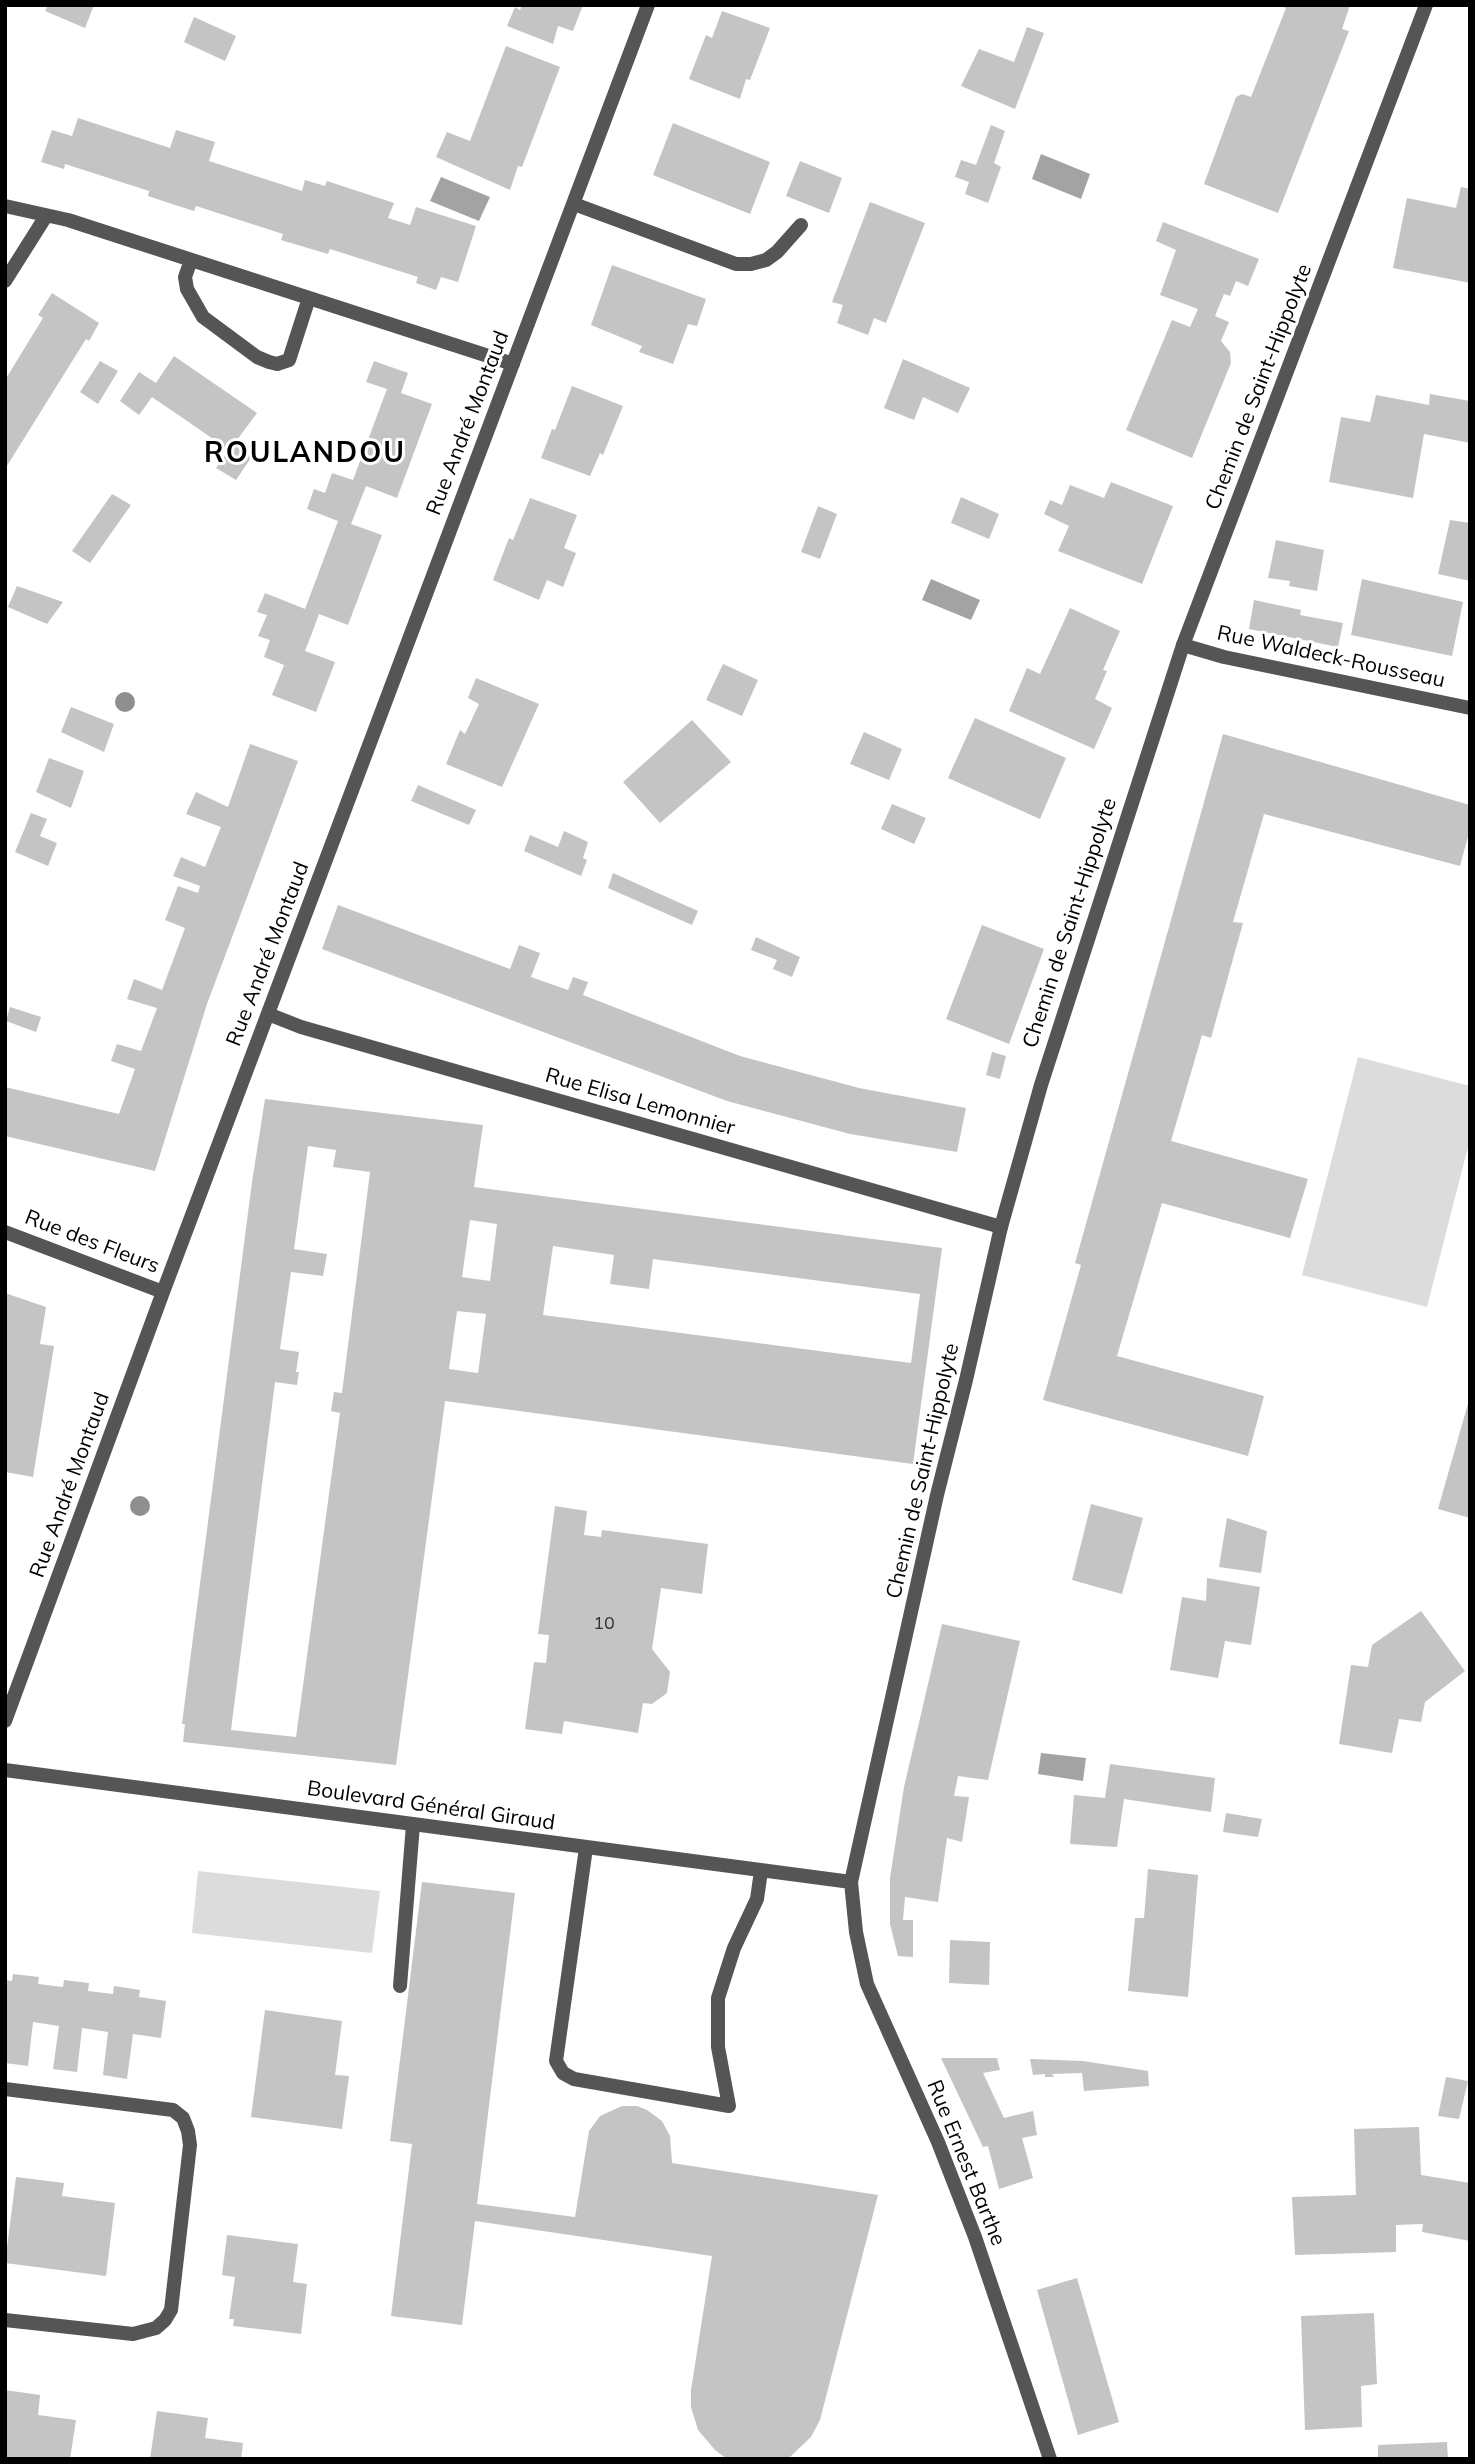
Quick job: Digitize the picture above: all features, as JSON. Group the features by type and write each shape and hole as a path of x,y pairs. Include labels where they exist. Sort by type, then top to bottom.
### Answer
{"street":[{"name":"Rue André Montaud","path":"5,1721 163,1292 648,5"},
{"name":"Chemin de Saint-Hippolyte","path":"851,1882 931,1521 1001,1227 1053,1046 1183,645 1426,5"},
{"path":"574,204 736,264 766,260 777,252 801,225"},
{"path":"5,206 191,260 513,364"},
{"path":"5,281 46,216"},
{"path":"191,260 185,277 187,289 203,317 257,357 269,362 277,364 289,360 309,298"},
{"name":"Rue Waldeck-Rousseau","path":"1183,645 1224,657 1470,708"},
{"name":"Rue Elisa Lemonnier","path":"268,1014 301,1027 1001,1227"},
{"name":"Rue des Fleurs","path":"5,1232 163,1292"},
{"name":"Boulevard Général Giraud","path":"5,1770 851,1882"},
{"path":"400,1986 413,1825"},
{"path":"586,1848 556,2061 563,2073 575,2079 729,2106 718,2047 718,1998 734,1948 757,1899 761,1871"},
{"name":"Rue Ernest Barthe","path":"851,1882 856,1932 867,1984 938,2142 966,2214 1050,2459"},
{"path":"5,2089 173,2110 183,2118 191,2145 172,2310 156,2329 133,2334 5,2320"}],"shaded area":[{"path":"1041,154 1090,174 1081,199 1032,179"},
{"path":"441,177 490,197 479,221 430,201"},
{"path":"931,579 980,600 971,620 922,600"},
{"path":"1358,1057 1470,1086 1470,1139 1427,1307 1302,1275"},
{"path":"1041,1753 1086,1758 1083,1781 1038,1774"},
{"path":"198,1871 380,1891 372,1953 192,1933"}],"building":[{"path":"48,5 94,5 85,28 45,11"},
{"path":"522,5 583,5 573,31 558,26 553,44 507,26 515,7 520,10"},
{"path":"1279,5 1350,5 1342,29 1349,31 1278,213 1204,184 1236,97 1242,94 1251,97 1286,8"},
{"path":"722,11 770,28 750,80 746,79 740,99 689,79 706,35 712,38"},
{"path":"194,17 236,36 225,61 184,42"},
{"path":"1027,27 1044,33 1015,109 961,86 979,49 1014,62"},
{"path":"506,46 560,67 522,167 518,166 510,190 436,157 447,132 470,141"},
{"path":"78,118 170,148 176,130 215,142 209,161 302,191 305,180 325,186 327,181 394,203 388,218 410,225 416,207 476,226 458,282 441,277 436,290 416,283 418,277 330,249 328,254 281,240 283,234 196,206 194,211 172,204 148,196 149,191 65,164 64,169 41,162 52,130 72,136"},
{"path":"673,123 770,162 750,214 653,175"},
{"path":"991,125 1005,131 994,163 1001,167 988,203 965,194 969,182 955,177 961,160 976,165"},
{"path":"800,161 842,178 829,213 786,196"},
{"path":"1461,187 1470,189 1470,283 1393,268 1407,198 1456,208"},
{"path":"870,202 925,223 886,323 874,318 868,335 837,323 843,305 832,302"},
{"path":"1163,222 1259,259 1248,286 1236,281 1230,296 1224,294 1215,316 1229,322 1221,341 1230,352 1231,363 1192,458 1126,430 1172,320 1190,327 1198,309 1160,295 1176,250 1156,241"},
{"path":"612,265 706,299 697,326 688,324 673,364 639,352 642,346 591,325"},
{"path":"52,293 99,323 89,341 86,339 5,469 5,380 43,318 38,315"},
{"path":"174,356 257,413 237,440 255,452 236,480 216,468 229,450 152,397 139,415 120,401 139,372 156,383"},
{"path":"903,359 970,388 958,413 923,397 914,420 884,408"},
{"path":"100,361 118,371 98,404 80,392"},
{"path":"374,361 408,373 401,393 432,404 397,498 366,486 351,524 382,535 348,625 319,614 305,651 335,662 316,712 272,695 284,665 264,657 270,640 258,636 267,615 257,612 265,593 305,609 338,521 307,509 314,489 325,493 332,473 353,480 387,389 366,382"},
{"path":"572,386 623,406 603,455 600,453 590,476 541,458"},
{"path":"1430,394 1470,401 1470,443 1424,434 1413,498 1329,482 1341,417 1370,422 1376,395 1429,405"},
{"path":"1111,482 1173,506 1142,584 1058,551 1069,526 1044,514 1050,500 1062,505 1070,485 1104,498"},
{"path":"112,494 131,505 90,563 72,551"},
{"path":"961,497 999,514 989,539 951,523"},
{"path":"530,498 577,515 564,548 576,553 563,587 547,580 539,600 493,580 509,538 513,540"},
{"path":"818,506 837,514 820,559 801,552"},
{"path":"1450,520 1470,523 1470,581 1438,574"},
{"path":"1276,540 1324,550 1317,591 1289,586 1290,581 1268,578"},
{"path":"1362,579 1463,602 1452,656 1351,635"},
{"path":"17,586 63,602 47,624 8,607"},
{"path":"1254,600 1301,610 1300,615 1343,623 1338,647 1249,629"},
{"path":"1070,608 1120,631 1103,670 1107,671 1095,699 1112,708 1094,749 1009,711 1027,668 1040,674"},
{"path":"723,664 758,680 742,716 706,700"},
{"path":"476,678 539,704 502,787 446,764 460,730 465,734 479,704 468,698"},
{"path":"71,707 114,724 104,752 61,732"},
{"path":"975,718 1066,758 1040,819 948,778"},
{"path":"692,720 731,762 660,823 623,782"},
{"path":"864,732 902,749 889,780 850,764"},
{"path":"1223,734 1470,805 1470,829 1460,866 1264,814 1233,922 1243,923 1211,1038 1202,1035 1171,1141 1308,1179 1290,1238 1162,1203 1117,1356 1264,1396 1248,1456 1043,1400 1081,1265 1075,1263"},
{"path":"250,744 298,761 207,1004 155,1171 5,1136 5,1087 119,1114 135,1069 111,1061 117,1044 141,1051 157,1008 127,999 134,979 162,990 185,928 165,920 178,886 198,893 200,886 173,876 181,857 205,867 221,827 186,814 196,792 228,807"},
{"path":"49,758 84,771 71,808 36,792"},
{"path":"418,785 476,810 469,825 411,801"},
{"path":"892,804 926,818 914,844 881,829"},
{"path":"31,813 47,819 40,836 57,843 48,866 15,852"},
{"path":"564,831 588,842 583,858 587,860 581,876 524,851 530,835 558,847"},
{"path":"613,873 698,911 692,925 608,888"},
{"path":"338,905 510,969 519,945 540,953 531,977 568,990 573,977 588,982 583,995 740,1056 859,1088 966,1108 957,1152 850,1134 727,1101 322,949"},
{"path":"982,925 1044,949 1009,1044 946,1019"},
{"path":"756,937 800,957 792,977 773,969 777,960 751,950"},
{"path":"10,1007 41,1017 36,1032 6,1021"},
{"path":"992,1052 1006,1056 1000,1079 986,1075"},
{"path":"265,1099 483,1125 474,1187 942,1248 913,1464 445,1401 396,1765 183,1742 185,1724 182,1724","holes":["308,1146 336,1150 333,1167 370,1172 342,1393 334,1392 331,1411 340,1413 296,1737 231,1730 275,1382 297,1385 299,1372 296,1372 299,1352 280,1349 291,1272 323,1276 327,1254 294,1249","470,1220 497,1224 490,1281 462,1277","553,1246 614,1255 610,1284 649,1289 653,1259 920,1294 911,1363 543,1315","457,1311 486,1314 478,1373 449,1369"]},
{"path":"5,1293 46,1307 40,1344 54,1346 33,1477 5,1472"},
{"path":"1470,1400 1470,1518 1438,1509"},
{"path":"1091,1504 1143,1518 1122,1594 1072,1580"},
{"path":"555,1506 587,1511 584,1535 601,1537 602,1530 708,1544 702,1594 661,1588 652,1649 670,1672 667,1693 652,1704 643,1703 638,1733 564,1721 562,1734 525,1729 534,1662 546,1663 549,1635 538,1634"},
{"path":"1227,1518 1267,1531 1261,1573 1219,1567"},
{"path":"1207,1578 1260,1587 1251,1645 1225,1641 1218,1678 1170,1670 1182,1597 1206,1601"},
{"path":"1421,1611 1465,1671 1425,1702 1421,1722 1399,1719 1392,1753 1339,1744 1351,1665 1368,1667 1372,1645"},
{"path":"942,1624 1020,1641 988,1780 958,1776 954,1796 969,1797 962,1842 947,1838 938,1902 905,1897 903,1920 913,1920 913,1957 898,1956 890,1924 890,1878 904,1787"},
{"path":"1110,1764 1215,1778 1211,1812 1124,1799 1117,1847 1070,1844 1074,1795 1105,1798"},
{"path":"1226,1813 1262,1819 1258,1837 1223,1832"},
{"path":"1148,1869 1198,1875 1188,1997 1128,1991 1135,1918 1144,1918"},
{"path":"422,1882 515,1893 477,2204 575,2217 589,2131 600,2116 622,2106 637,2106 662,2121 670,2136 672,2163 878,2195 820,2420 811,2437 791,2456 786,2459 727,2459 715,2450 698,2430 691,2407 691,2390 712,2256 475,2221 462,2325 391,2316 412,2144 390,2141"},
{"path":"950,1940 990,1942 989,1985 949,1983"},
{"path":"13,1974 39,1977 38,1984 63,1987 64,1980 89,1983 88,1991 113,1994 114,1986 140,1990 139,1997 166,2001 161,2038 133,2034 127,2079 103,2075 108,2032 82,2028 77,2072 53,2069 59,2026 33,2022 28,2066 5,2063 5,1980 12,1981"},
{"path":"265,2010 342,2021 335,2075 349,2076 342,2129 251,2117"},
{"path":"941,2058 997,2058 1000,2070 983,2073 1004,2118 1033,2111 1037,2135 1022,2138 1033,2178 999,2189 988,2146 983,2147"},
{"path":"1030,2059 1083,2061 1148,2071 1149,2086 1084,2091 1082,2073 1052,2074 1054,2077 1045,2077 1045,2074 1033,2075"},
{"path":"1446,2077 1468,2081 1459,2119 1438,2116"},
{"path":"1419,2127 1421,2175 1470,2183 1470,2241 1422,2232 1423,2224 1396,2225 1396,2252 1295,2255 1292,2197 1356,2195 1354,2129"},
{"path":"16,2177 64,2183 62,2196 115,2203 106,2276 5,2263"},
{"path":"227,2235 298,2244 293,2282 307,2284 301,2334 233,2326 234,2319 229,2319 235,2277 222,2275"},
{"path":"1077,2278 1119,2422 1078,2435 1037,2290"},
{"path":"1374,2313 1377,2384 1361,2386 1362,2427 1305,2430 1301,2316"},
{"path":"5,2390 40,2395 38,2415 76,2420 70,2459 5,2459"},
{"path":"157,2411 208,2418 205,2438 243,2443 241,2459 150,2459"},
{"path":"1447,2442 1448,2459 1378,2459 1378,2445"}],"district":[{"name":"ROULANDOU","path":"305,454"}]}
